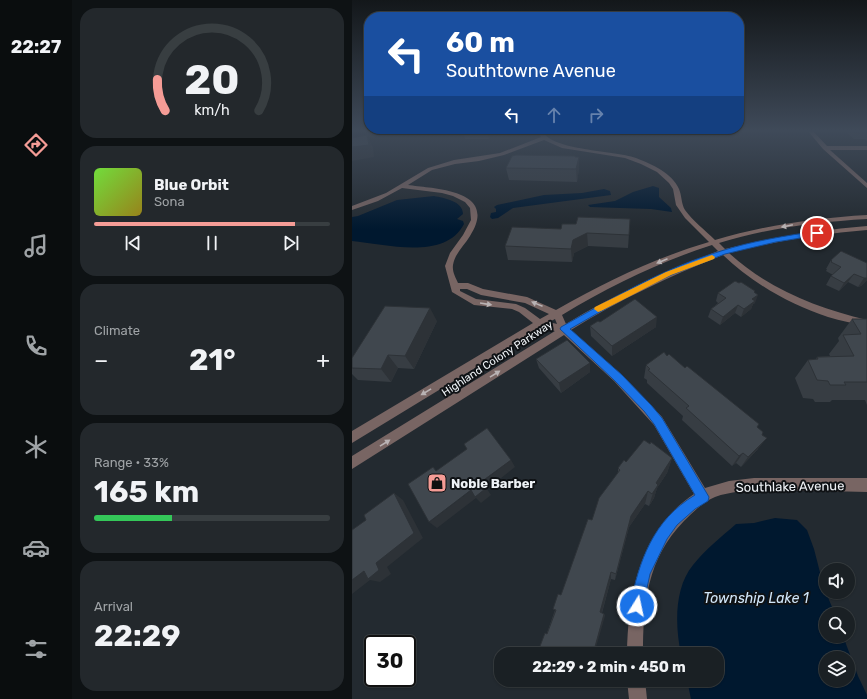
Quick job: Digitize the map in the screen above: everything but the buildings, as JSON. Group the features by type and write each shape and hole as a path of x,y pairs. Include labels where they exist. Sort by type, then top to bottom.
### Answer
{"street":[{"path":"352,208 376,200 430,168 448,164"},
{"path":"643,164 652,168 673,184 681,209 687,218 742,268 793,299 830,314 867,323"},
{"path":"843,164 866,184 863,188 867,194"},
{"path":"401,186 416,189 443,191 455,194 465,198 474,208 474,223 451,257 449,268 456,286 456,292 474,302 513,306 522,310 540,324 564,329"},
{"path":"856,218 867,211"},
{"name":"Highland Colony Parkway","path":"352,437 597,290 637,271 713,243 819,220 867,217"},
{"name":"Highland Colony Parkway","path":"352,463 547,342 564,329 631,291 668,274 723,252 776,240 832,231 867,228"},
{"path":"832,231 867,235"},
{"path":"456,286 468,286 481,292 527,300 557,314 564,329 618,378 658,421 703,497"},
{"name":"Southlake Avenue","path":"635,647 638,596 643,574 662,534 673,521 691,505 703,497 720,489 751,484 867,484"},
{"path":"637,687 638,699"}],"water":[{"path":"653,186 659,188 659,197 671,208 672,212 651,209 590,207 588,205 615,201 633,192"},
{"path":"604,189 610,191 611,195 513,208 498,218 492,219 490,217 491,213 496,212 494,207 497,205 544,195 582,193"},
{"path":"434,196 456,203 460,206 463,214 457,219 463,221 464,224 455,235 443,243 413,248 352,241 352,217 397,200"},
{"name":"Township Lake 1","path":"775,518 797,520 807,530 819,568 819,599 829,599 832,607 819,607 819,643 846,643 849,651 819,651 819,687 855,687 855,668 867,695 867,699 691,699 688,687 724,687 724,647 680,647 677,620 679,596 682,585 693,565 713,544 736,524 754,523"}],"slow traffic":[{"path":"598,309 631,291 668,274 712,257"}],"place":[{"name":"Noble Barber","path":"437,483"}],"route":[{"path":"637,606 643,574 662,534 673,521 691,505 703,497 658,421 618,378 564,329 631,291 668,274 723,252 751,245 817,233"}]}
